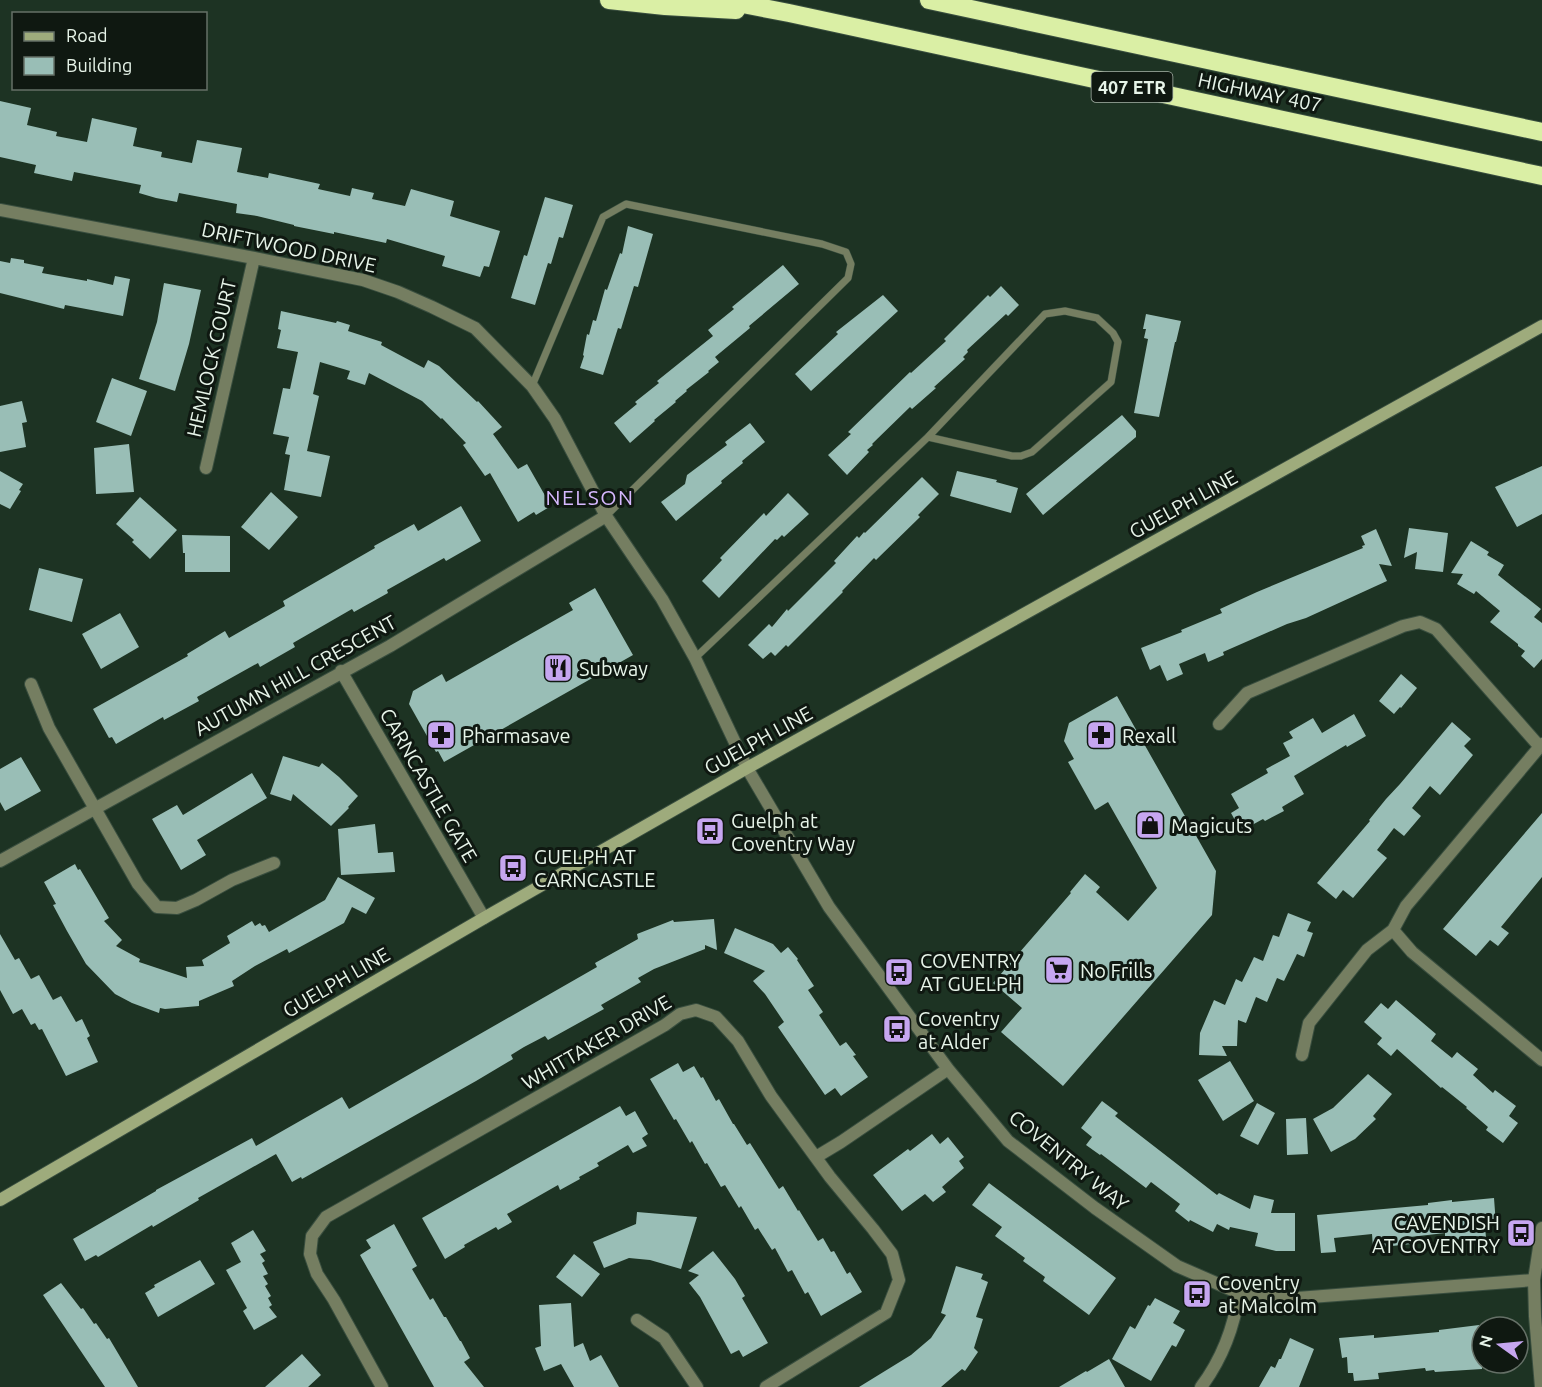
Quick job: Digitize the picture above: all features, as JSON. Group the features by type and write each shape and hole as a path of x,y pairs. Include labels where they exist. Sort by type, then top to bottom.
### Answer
{"highway":[{"path":"609,0 665,6 789,13"},
{"name":"HIGHWAY 407","path":"722,0 1542,176"},
{"name":"HIGHWAY 407","path":"929,0 1542,132"}],"main road":[{"name":"GUELPH LINE","path":"0,1200 484,918 747,768 1542,326"}],"street":[{"name":"DRIFTWOOD DRIVE","path":"0,210 363,280 398,292 475,328 532,386 555,419 606,516 662,599 695,658 747,768"},
{"name":"HEMLOCK COURT","path":"206,468 254,258"},
{"name":"AUTUMN HILL CRESCENT","path":"0,861 390,646 606,516"},
{"path":"1219,724 1247,693 1403,626 1420,622 1436,629 1541,745 1406,906 1393,930 1367,950 1309,1023 1302,1055"},
{"name":"CARNCASTLE GATE","path":"341,671 484,918"},
{"path":"31,684 49,728 95,809 138,884 158,907 177,908 232,880 274,863"},
{"name":"COVENTRY WAY","path":"747,768 829,907 948,1069 1008,1141 1095,1208 1177,1266 1239,1293 1284,1299 1534,1280"},
{"path":"1393,930 1412,952 1542,1060"},
{"name":"WHITTAKER DRIVE","path":"382,1387 317,1274 310,1254 312,1236 326,1217 665,1026 680,1014 696,1010 716,1017 738,1041 771,1096 830,1177 892,1254 899,1280 885,1313 766,1387"},
{"path":"816,1157 948,1069"},
{"path":"1540,1387 1534,1280 1542,1228"},
{"path":"1202,1387 1215,1369 1235,1320 1239,1293"},
{"path":"637,1320 663,1338 697,1387"}],"lane":[{"path":"532,386 603,217 627,204 822,244 846,252 851,264 848,278 606,516"},
{"path":"695,658 928,437 1045,314 1065,311 1097,318 1113,333 1118,342 1111,382 1032,452 1012,456 928,437"}],"building":[{"path":"0,101 31,108 27,125 57,132 56,136 87,142 92,118 137,128 133,146 162,152 161,157 192,163 197,140 242,148 237,172 268,178 269,173 320,184 318,189 350,196 352,188 374,193 372,199 405,206 411,189 454,201 450,216 500,231 489,267 484,266 480,277 442,266 445,256 387,239 386,243 236,213 237,204 179,193 177,202 139,193 141,185 74,172 72,181 34,173 36,165 0,157"},
{"path":"545,197 573,205 563,238 559,237 551,264 548,263 535,305 511,298"},
{"path":"628,226 653,234 638,287 634,286 621,329 618,328 603,375 580,368 587,334 589,335 593,320 596,321 605,289 607,290 620,253 622,254"},
{"path":"11,258 44,267 42,273 87,281 87,279 113,285 115,276 130,279 123,316 65,305 64,309 0,293 0,261 10,263"},
{"path":"783,265 799,284 715,357 719,362 630,443 614,423 659,383 657,381 713,336 708,330 734,309 732,307"},
{"path":"164,283 201,290 189,344 175,391 139,379 157,322"},
{"path":"1001,286 1019,305 967,350 968,352 963,357 965,359 934,387 936,388 912,409 910,407 872,444 867,450 869,452 847,475 828,455 851,434 848,432 910,372 946,341 944,339 988,295 990,297"},
{"path":"883,295 898,311 811,391 795,374 838,334 836,332"},
{"path":"281,311 350,325 348,331 382,342 381,345 424,368 428,360 439,366 478,401 502,427 493,434 518,469 527,464 551,506 536,515 534,512 518,522 490,473 485,476 463,445 466,443 422,401 369,373 365,385 347,379 350,371 320,362 313,394 319,396 307,451 330,456 321,497 284,490 290,455 285,454 289,437 273,434 283,388 290,389 298,352 277,348 281,330 278,329"},
{"path":"1146,314 1181,321 1159,417 1134,413 1148,339 1144,338 1146,329 1143,329"},
{"path":"112,378 147,391 131,436 96,422"},
{"path":"22,401 27,422 22,423 26,447 0,452 0,406"},
{"path":"1122,415 1136,431 1136,437 1043,515 1026,494"},
{"path":"750,423 765,442 721,481 722,483 676,521 661,502 685,484 687,475 727,445 725,442"},
{"path":"129,444 134,492 96,494 94,448"},
{"path":"1542,466 1542,514 1517,527 1495,487"},
{"path":"0,471 23,484 10,509 0,504"},
{"path":"957,471 997,480 996,482 1018,488 1011,513 950,496"},
{"path":"922,477 939,494 918,515 920,517 876,560 874,558 788,647 786,645 775,656 771,652 763,659 748,645 769,624 772,627 787,609 788,611 836,563 834,561 857,536 859,538 865,533"},
{"path":"271,492 298,517 269,550 241,527"},
{"path":"788,493 809,514 784,537 782,535 777,540 775,539 719,598 702,581 722,560 720,558 764,513 766,516"},
{"path":"140,497 177,530 150,559 116,524"},
{"path":"461,506 481,541 446,561 444,558 387,590 388,593 354,612 352,609 293,643 295,647 260,667 258,663 197,697 199,701 164,720 163,717 116,744 112,737 109,738 93,709 188,656 187,654 225,631 229,638 285,606 283,601 375,548 374,546 414,524 418,531"},
{"path":"1409,528 1448,533 1443,572 1415,569 1417,552 1404,558"},
{"path":"1376,529 1392,566 1379,564 1387,581 1223,652 1224,655 1208,662 1205,653 1179,664 1183,674 1167,681 1160,665 1150,670 1141,648 1222,613 1220,609 1257,592 1363,548 1362,546 1365,545 1361,536"},
{"path":"182,535 230,536 230,572 185,572"},
{"path":"1471,541 1489,552 1487,555 1504,565 1498,575 1541,609 1534,617 1542,623 1542,659 1534,668 1521,656 1525,651 1490,622 1500,611 1476,591 1474,594 1457,584 1463,574 1451,573"},
{"path":"39,568 83,579 72,622 29,610"},
{"path":"595,588 633,655 444,762 409,704 413,691 442,674 446,682 573,610 569,603"},
{"path":"120,613 139,647 101,669 82,634"},
{"path":"1401,674 1417,688 1394,714 1379,701"},
{"path":"1117,696 1216,871 1212,915 1063,1086 1001,1032 1022,1008 993,983 1085,874 1100,887 1096,892 1128,921 1157,888 1108,802 1095,810 1068,762 1074,759 1064,741 1069,723"},
{"path":"1354,714 1366,736 1347,747 1346,745 1294,776 1304,794 1282,807 1284,811 1241,831 1231,813 1239,808 1231,794 1268,773 1266,769 1290,756 1283,743 1293,738 1289,732 1313,718 1322,733"},
{"path":"1452,722 1471,739 1464,746 1473,755 1440,795 1430,786 1412,808 1421,816 1404,836 1394,828 1377,850 1387,858 1353,898 1343,890 1336,899 1317,883"},
{"path":"283,756 319,767 322,763 358,796 331,826 293,794 291,801 270,794"},
{"path":"21,757 41,791 5,811 0,802 0,769"},
{"path":"252,773 267,798 197,840 206,855 181,870 152,819 177,805 183,815"},
{"path":"1542,813 1542,877 1501,927 1509,933 1498,946 1490,940 1476,956 1443,929"},
{"path":"375,824 378,853 393,852 395,872 341,875 338,829"},
{"path":"75,864 109,918 104,921 122,940 116,946 140,959 139,962 187,978 186,967 204,966 202,960 230,943 227,936 252,921 255,926 260,923 262,926 265,925 269,932 325,900 338,877 375,898 366,914 352,907 344,923 289,953 287,949 255,966 232,981 234,986 199,1001 199,1006 160,1008 159,1013 115,994 86,964 67,931 44,882"},
{"path":"1288,913 1311,922 1307,931 1313,933 1304,957 1297,954 1284,981 1277,978 1267,1002 1256,997 1246,1023 1238,1020 1237,1046 1222,1046 1227,1056 1199,1055 1200,1033 1214,1000 1225,1005 1236,979 1242,982 1254,957 1263,961 1273,935 1279,937"},
{"path":"714,919 717,950 705,945 705,949 654,969 638,978 641,982 601,1005 604,1009 548,1040 545,1036 524,1047 511,1055 513,1059 476,1081 302,1179 301,1177 292,1182 276,1154 98,1257 96,1255 85,1261 73,1239 156,1190 252,1138 256,1146 342,1097 349,1109 597,967 595,963 638,939 637,934 673,920 674,922"},
{"path":"735,928 773,944 781,953 788,947 814,986 808,990 823,1012 819,1015 840,1046 846,1042 868,1077 841,1096 835,1088 825,1095 778,1027 784,1022 753,981 765,971 724,953"},
{"path":"0,934 15,960 19,958 31,979 39,975 53,1000 61,996 76,1022 82,1019 90,1036 87,1038 98,1062 66,1076 42,1029 39,1030 35,1023 31,1025 22,1009 13,1014 0,990"},
{"path":"1396,1000 1436,1034 1431,1041 1452,1058 1457,1052 1478,1069 1473,1075 1493,1093 1495,1090 1516,1106 1509,1116 1518,1123 1503,1143 1486,1130 1488,1127 1467,1107 1441,1088 1397,1049 1391,1056 1377,1044 1382,1038 1364,1022 1381,1003 1388,1009"},
{"path":"1230,1061 1254,1101 1223,1121 1198,1080"},
{"path":"678,1063 683,1072 694,1066 701,1078 703,1077 716,1101 719,1099 747,1145 750,1143 779,1189 783,1186 818,1241 823,1238 831,1252 834,1251 847,1274 850,1272 862,1292 821,1316 808,1292 805,1294 792,1270 788,1272 775,1248 772,1250 758,1228 755,1230 725,1185 721,1187 692,1141 690,1143 676,1119 674,1120 650,1079"},
{"path":"1368,1074 1392,1094 1373,1116 1376,1119 1355,1139 1331,1152 1313,1119 1333,1108"},
{"path":"1102,1101 1118,1113 1115,1116 1217,1195 1219,1193 1250,1209 1254,1195 1274,1200 1271,1213 1295,1213 1295,1251 1276,1251 1255,1246 1258,1233 1230,1227 1229,1230 1217,1224 1213,1232 1190,1220 1189,1222 1175,1211 1180,1204 1151,1182 1146,1188 1086,1145 1092,1137 1081,1128"},
{"path":"1257,1103 1275,1113 1258,1145 1240,1136"},
{"path":"620,1106 626,1116 635,1111 648,1134 642,1138 647,1146 633,1153 628,1145 597,1163 599,1166 579,1177 580,1179 560,1190 558,1185 507,1214 512,1222 498,1230 496,1227 445,1259 422,1218"},
{"path":"1306,1118 1308,1154 1287,1155 1286,1119"},
{"path":"932,1134 940,1144 948,1137 964,1157 959,1161 964,1168 942,1187 946,1192 933,1202 925,1194 902,1211 873,1175"},
{"path":"989,1183 1116,1278 1089,1315 1043,1281 1045,1277 1023,1261 1025,1258 995,1236 1002,1227 972,1205"},
{"path":"1494,1198 1496,1225 1485,1226 1486,1238 1445,1240 1445,1233 1410,1237 1411,1244 1373,1248 1372,1234 1334,1238 1336,1252 1321,1253 1317,1215 1428,1205 1428,1203 1452,1200 1452,1202"},
{"path":"637,1212 697,1217 681,1269 650,1260 629,1258 604,1268 593,1242 636,1224"},
{"path":"394,1224 417,1266 412,1269 430,1300 433,1298 461,1341 470,1358 464,1362 484,1387 434,1387 360,1255 371,1248 366,1240"},
{"path":"253,1230 266,1251 260,1254 265,1261 262,1263 268,1274 263,1276 268,1284 265,1286 271,1296 268,1298 272,1305 269,1307 277,1317 254,1330 243,1311 247,1308 226,1270 241,1262 231,1243"},
{"path":"713,1251 735,1279 745,1296 742,1298 768,1343 743,1357 739,1350 731,1354 700,1297 689,1283 699,1275 688,1271"},
{"path":"574,1254 600,1274 582,1297 556,1277"},
{"path":"200,1260 215,1284 158,1317 145,1293 155,1287 154,1285"},
{"path":"956,1266 983,1274 981,1279 988,1282 976,1317 983,1319 974,1348 978,1352 965,1371 962,1369 941,1387 859,1387 911,1355 931,1338 946,1315 941,1313"},
{"path":"61,1283 107,1339 109,1338 138,1387 105,1387 43,1295"},
{"path":"1155,1298 1180,1311 1173,1323 1185,1330 1176,1347 1172,1345 1151,1381 1112,1359 1130,1326 1135,1329 1148,1305 1150,1306"},
{"path":"571,1303 574,1347 583,1343 590,1361 601,1355 619,1387 574,1387 561,1364 544,1371 535,1348 541,1346 539,1305"},
{"path":"1470,1326 1470,1370 1435,1372 1434,1370 1426,1371 1425,1368 1378,1373 1379,1379 1354,1381 1353,1373 1348,1373 1347,1357 1342,1358 1339,1338 1374,1335 1374,1338 1439,1332 1439,1330"},
{"path":"1290,1338 1314,1349 1299,1387 1259,1387 1271,1366 1275,1368 1281,1359"},
{"path":"302,1354 321,1375 308,1387 265,1387"},
{"path":"1109,1359 1125,1387 1059,1387 1086,1371"}],"place":[{"name":"Subway","path":"558,668"},
{"name":"Pharmasave","path":"441,735"},
{"name":"Rexall","path":"1101,735"},
{"name":"Magicuts","path":"1150,825"},
{"name":"Guelph at Coventry Way","path":"710,831"},
{"name":"GUELPH AT CARNCASTLE","path":"513,868"},
{"name":"No Frills","path":"1059,970"},
{"name":"COVENTRY AT GUELPH","path":"899,972"},
{"name":"Coventry at Alder","path":"897,1029"},
{"name":"CAVENDISH AT COVENTRY","path":"1521,1233"},
{"name":"Coventry at Malcolm","path":"1197,1294"}],"district":[{"name":"NELSON","path":"590,497"}]}
